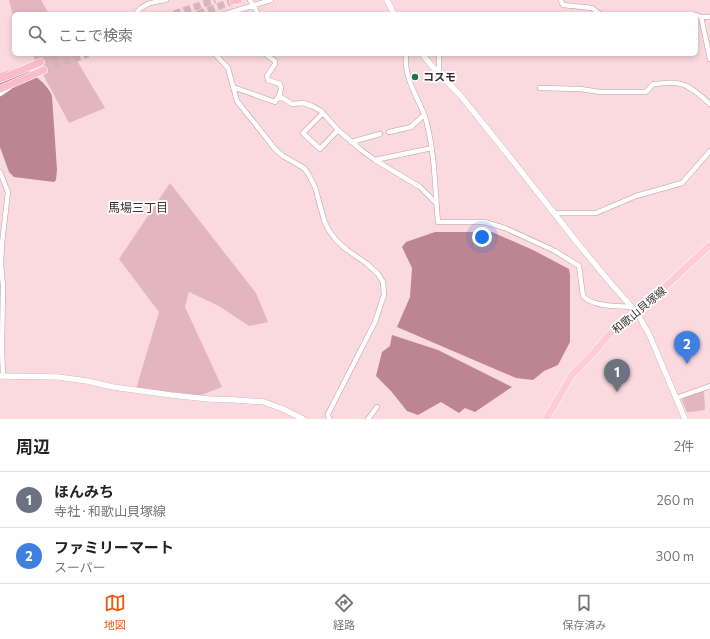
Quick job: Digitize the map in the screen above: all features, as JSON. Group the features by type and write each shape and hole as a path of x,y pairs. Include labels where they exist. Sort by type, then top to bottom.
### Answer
{"highway":[{"path":"0,79 38,63"},
{"path":"0,89 41,71"}],"main road":[{"name":"和歌山貝塚線","path":"546,419 572,374 613,330 631,316 635,310 710,245"}],"street":[{"path":"137,12 144,5 166,0"},
{"path":"250,0 257,12"},
{"path":"231,12 271,0"},
{"path":"387,0 393,12"},
{"path":"561,0 564,5 592,8 597,12"},
{"path":"698,16 710,17"},
{"path":"701,17 710,59"},
{"path":"217,56 228,68 237,101 275,149 283,156 304,168 309,175 315,187 328,230 347,250 378,274 383,282 384,296 375,322 328,414 330,419"},
{"path":"233,87 275,102 281,89 280,84 268,80 267,76 275,64 275,61 268,56"},
{"path":"406,56 407,74 427,121 432,148 438,222 484,222 505,228 555,251 579,266 583,296 586,300 635,310"},
{"path":"424,56 431,66 460,95 608,280 635,310 649,334 685,419"},
{"path":"439,56 439,74"},
{"path":"0,94 22,79"},
{"path":"540,88 580,89 600,92 646,92 653,84 676,83 692,88 710,104"},
{"path":"279,96 292,104 303,103 322,111 338,130 351,142 375,160 420,187 436,203"},
{"path":"323,113 303,133 320,149 338,130"},
{"path":"389,132 411,127 424,116"},
{"path":"351,142 380,134"},
{"path":"375,160 432,148"},
{"path":"555,213 596,213 636,196 682,183 710,151"},
{"path":"0,172 8,192 1,265 3,286 1,376 58,377 87,381 113,387 171,395 264,402 303,419"},
{"path":"676,398 710,386"},
{"path":"368,419 377,407"}],"shaded area":[{"path":"9,0 41,0 48,12 12,12"},
{"path":"33,56 74,56 105,108 69,123"},
{"path":"23,66 47,87 52,96 57,170 56,180 54,182 14,177 9,172 0,147 0,74"},
{"path":"170,183 256,293 268,322 249,326 219,306 189,292 185,307 222,387 193,398 136,389 159,312 119,259"},
{"path":"435,232 492,232 533,250 569,269 570,342 558,365 544,371 533,380 516,378 397,327 410,297 412,268 402,247 406,242"},
{"path":"392,335 438,350 512,387 475,412 465,408 459,413 441,402 418,415 407,411 391,391 376,376 382,352 390,346"},
{"path":"704,391 705,410 687,412 682,401 684,397"}],"tunnel":[{"path":"180,12 215,0"},
{"path":"203,12 233,1"},
{"path":"41,62 57,56"},
{"path":"44,70 82,56"}],"place":[{"name":"コスモ","path":"415,77"},
{"name":"ファミリーマート","path":"687,364"},
{"name":"ほんみち","path":"617,392"}],"district":[{"name":"馬場三丁目","path":"138,208"}]}
